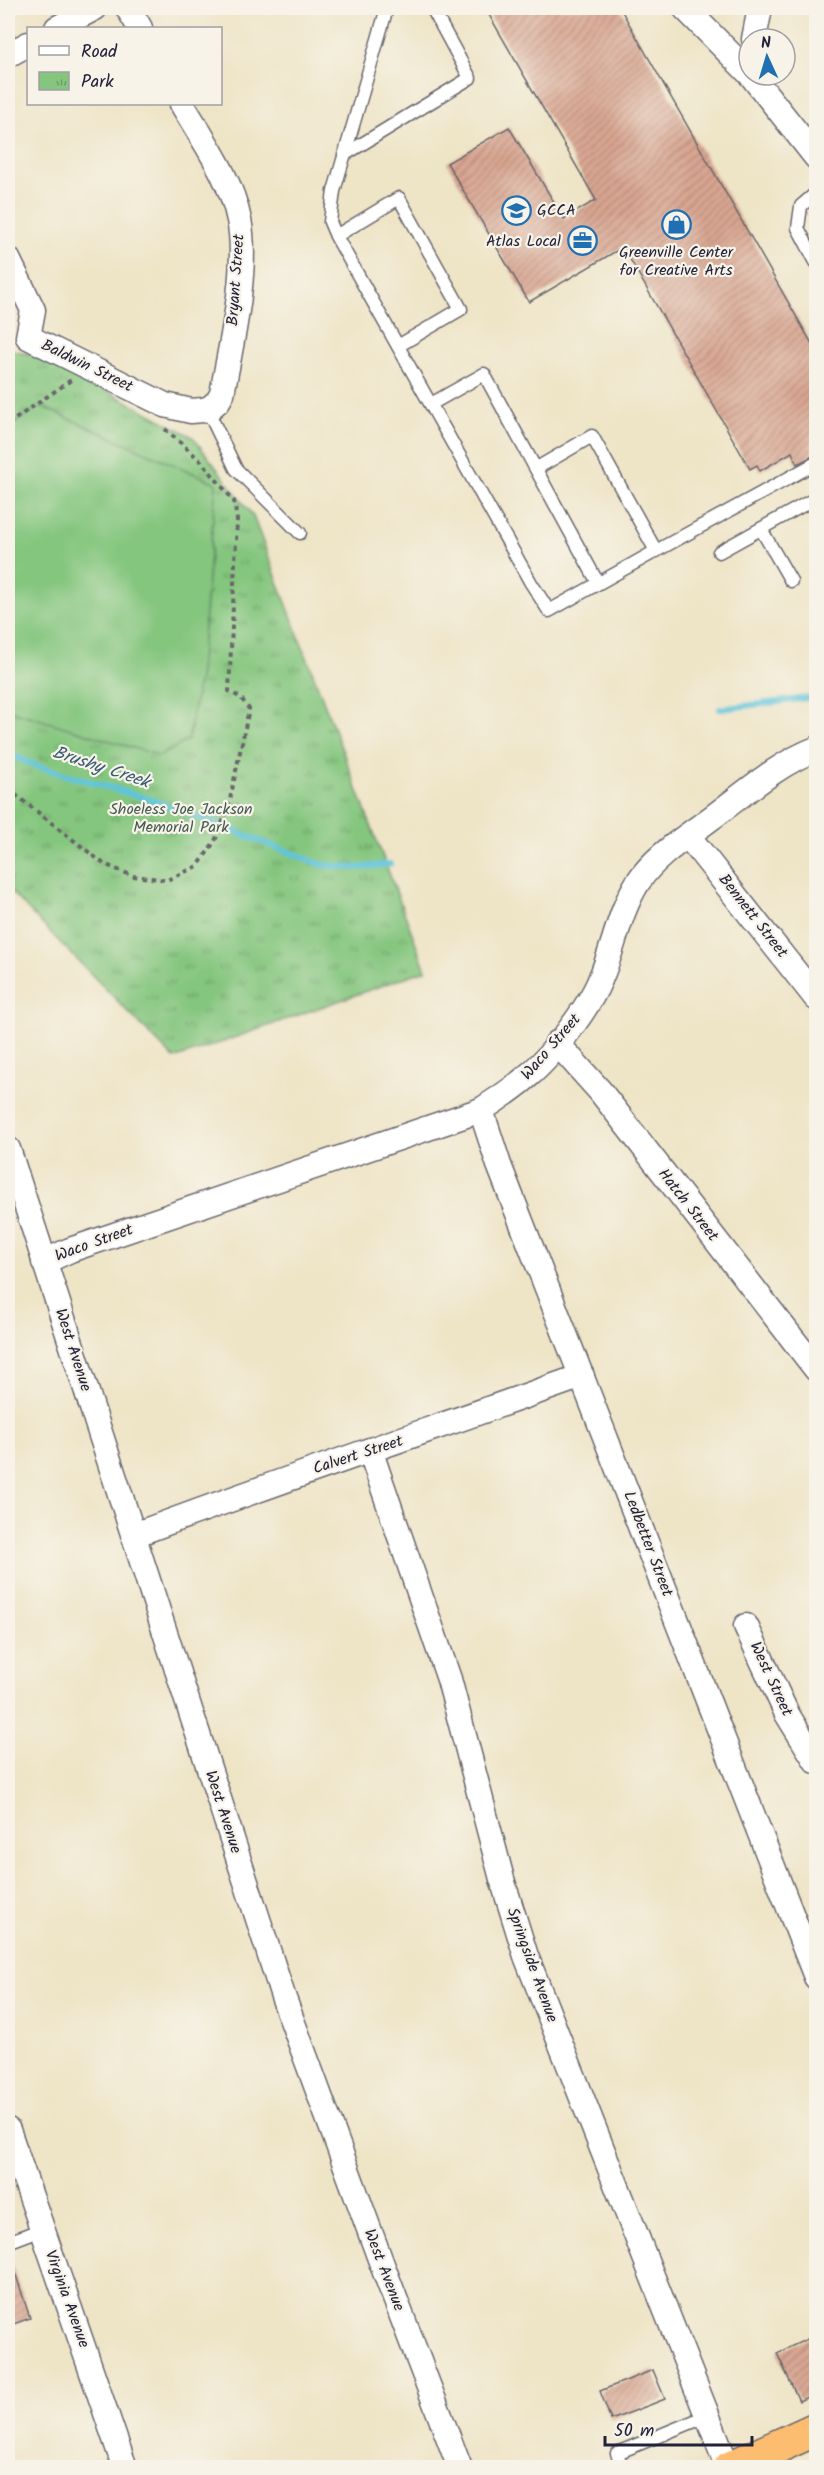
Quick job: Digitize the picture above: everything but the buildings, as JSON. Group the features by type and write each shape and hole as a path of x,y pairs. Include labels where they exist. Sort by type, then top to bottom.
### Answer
{"highway":[{"path":"729,2468 816,2429"}],"street":[{"path":"59,27 95,8"},
{"path":"128,8 139,27"},
{"path":"685,8 737,57"},
{"path":"756,27 760,8"},
{"path":"8,55 27,45"},
{"path":"763,87 816,157"},
{"name":"Bryant Street","path":"183,105 224,179 240,226 241,253 236,314 214,403"},
{"name":"Baldwin Street","path":"8,259 33,310 18,334 165,405 191,411 214,403"},
{"name":"Waco Street","path":"44,1262 70,1250 481,1110 531,1074 591,999 601,979 622,916 637,884 661,856 790,761 816,749"},
{"name":"Bennett Street","path":"688,836 816,998"},
{"name":"Hatch Street","path":"557,1043 600,1091 816,1370"},
{"name":"Ledbetter Street","path":"481,1110 499,1165 816,1977"},
{"name":"West Avenue","path":"8,1149 283,1996 382,2267 460,2468"},
{"name":"Calvert Street","path":"134,1535 273,1483 390,1445 582,1376"},
{"name":"Springside Avenue","path":"370,1450 449,1679 502,1879 526,1956 729,2468"},
{"name":"West Street","path":"746,1626 787,1714 816,1761"},
{"name":"Virginia Avenue","path":"8,2130 126,2468"}],"lane":[{"path":"387,8 334,191 330,222 525,573 549,611 816,463"},
{"path":"344,155 470,78 432,8"},
{"path":"816,193 801,206 798,228 816,262"},
{"path":"336,236 399,198 461,309 398,346"},
{"path":"431,404 484,374 598,583"},
{"path":"214,403 236,469 300,533"},
{"path":"537,468 592,436 656,551"},
{"path":"719,552 816,498"},
{"path":"761,529 790,581"},
{"path":"8,2242 42,2229"},
{"path":"622,2468 616,2453 707,2416"}],"path":[{"path":"8,424 73,379"},
{"path":"8,789 104,864 133,876 167,880 198,866 215,841 228,809 249,709 241,698 229,691 237,520 234,501 201,461 167,430 156,424"}],"green space":[{"name":"Shoeless Joe Jackson Memorial Park","path":"8,349 32,354 100,387 193,437 253,516 426,970 174,1059 8,889"},
{"path":"40,406 216,483 200,673 188,740 160,756 8,710 8,428"}],"waterway":[{"name":"Brushy Creek","path":"720,709 816,697"},
{"name":"Brushy Creek","path":"8,754 37,766 155,801 323,865 356,868 390,864"}],"place":[{"name":"GCCA","path":"516,210"},
{"name":"Greenville Center for Creative Arts","path":"676,224"},
{"name":"Atlas Local","path":"582,241"}]}
